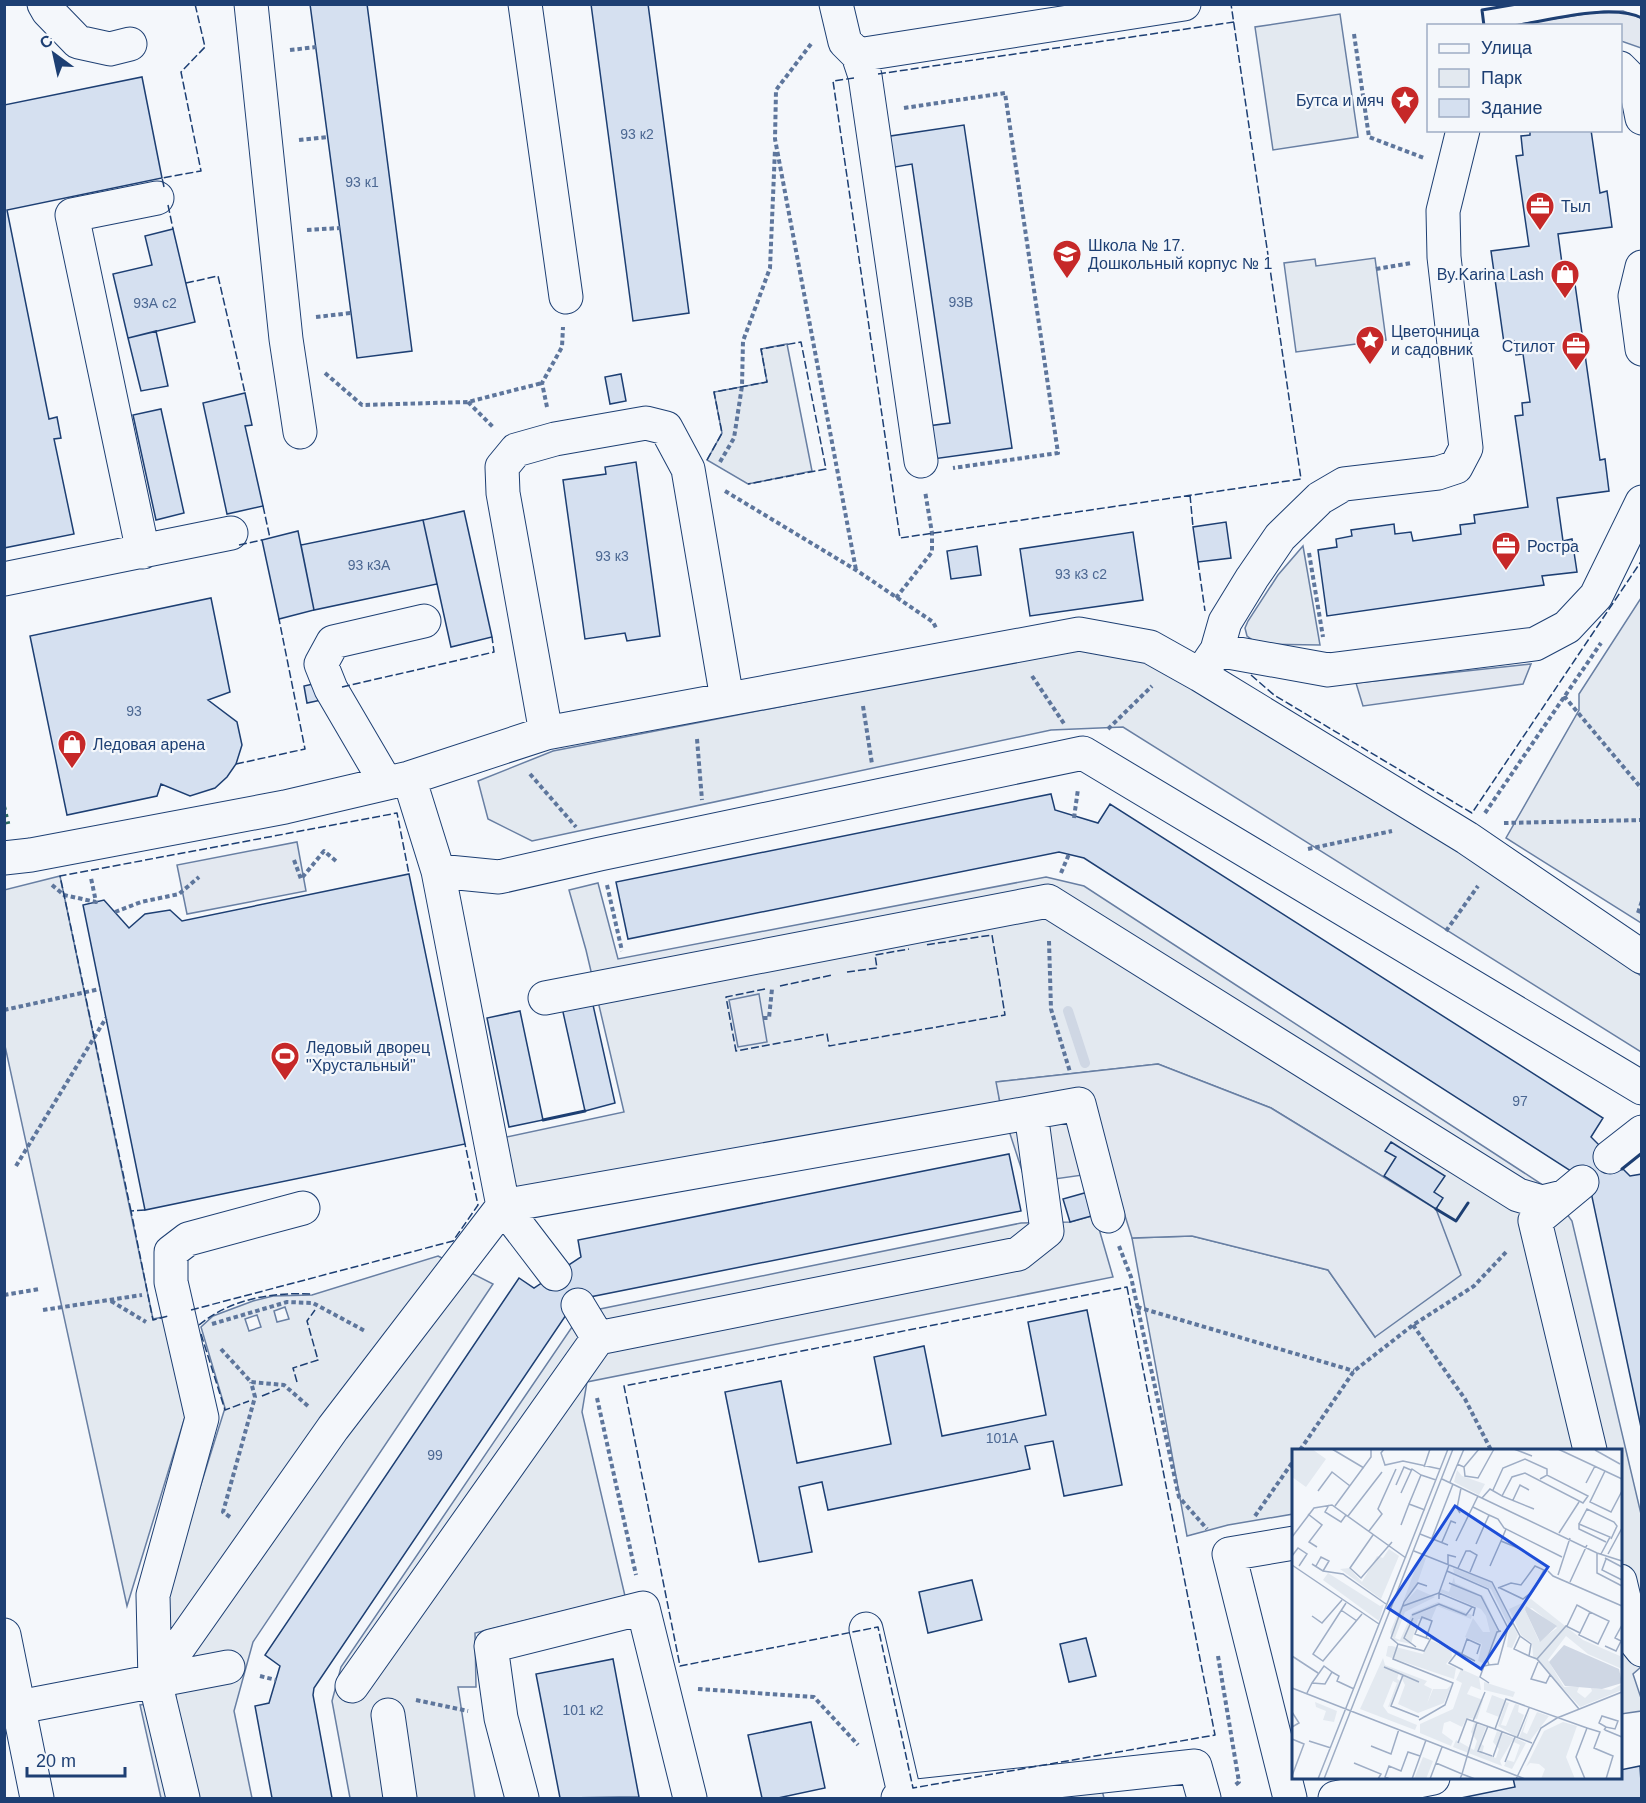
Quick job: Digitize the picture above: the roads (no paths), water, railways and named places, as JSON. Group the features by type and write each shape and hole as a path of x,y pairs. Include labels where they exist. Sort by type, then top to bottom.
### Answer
{"main road":[{"path":"44,4 78,42 110,49 130,44"},
{"path":"251,4 286,339 300,432"},
{"path":"525,4 566,297"},
{"path":"836,4 845,42 858,55 865,76 922,467"},
{"path":"858,55 1184,4"},
{"path":"1622,70 1635,83 1641,118"},
{"path":"1198,662 1280,537 1320,498 1344,484 1438,473 1456,467 1466,448 1444,257 1443,211 1462,132"},
{"path":"143,552 72,215 157,198"},
{"path":"1641,267 1635,296 1641,349"},
{"path":"546,733 503,493 502,467 516,450 555,439 646,423 656,425 666,428 700,475 727,699"},
{"path":"4,858 31,855 285,807 398,781 546,733 1078,634 1150,647 1198,662 1328,670 1534,644 1567,627 1596,596 1641,502"},
{"path":"4,579 231,533"},
{"path":"424,621 333,642 321,664 331,689 398,781 438,871 503,1206 555,1274"},
{"path":"1198,662 1439,821 1472,831 1497,858 1641,957"},
{"path":"438,871 499,877 705,831 1083,753 1641,1088"},
{"path":"545,998 1048,901 1518,1195 1542,1202 1572,1190 1535,1221 1590,1449"},
{"path":"155,1681 333,1428 503,1206 1079,1104 1108,1216"},
{"path":"352,1686 598,1338 1018,1254 1047,1231 1031,1113"},
{"path":"1610,1157 1641,1132"},
{"path":"183,1798 155,1681 153,1595 202,1418 171,1282 171,1252 188,1239 303,1208"},
{"path":"578,1305 598,1338"},
{"path":"1290,1798 1229,1554 1292,1543"},
{"path":"1622,1589 1634,1640 1641,1650"},
{"path":"522,1798 501,1718 491,1646 644,1608 690,1798"},
{"path":"866,1629 902,1798 1195,1766 1204,1798"},
{"path":"4,1635 37,1798"},
{"path":"19,1707 228,1667"},
{"path":"398,1707 400,1798"},
{"path":"1335,1798 1428,1779"}],"waterway":[{"path":"1068,1011 1085,1063"}],"place":[{"name":"Бутса и мяч","path":"1405,126"},
{"name":"Тыл","path":"1540,232"},
{"name":"Школа № 17. Дошкольный корпус № 1","path":"1067,280"},
{"name":"By.Karina Lash","path":"1565,300"},
{"name":"Цветочница и садовник","path":"1370,366"},
{"name":"Стилот","path":"1576,372"},
{"name":"Ростра","path":"1506,572"},
{"name":"Ледовая арена","path":"72,770"},
{"name":"Ледовый дворец \"Хрустальный\"","path":"285,1082"}]}
